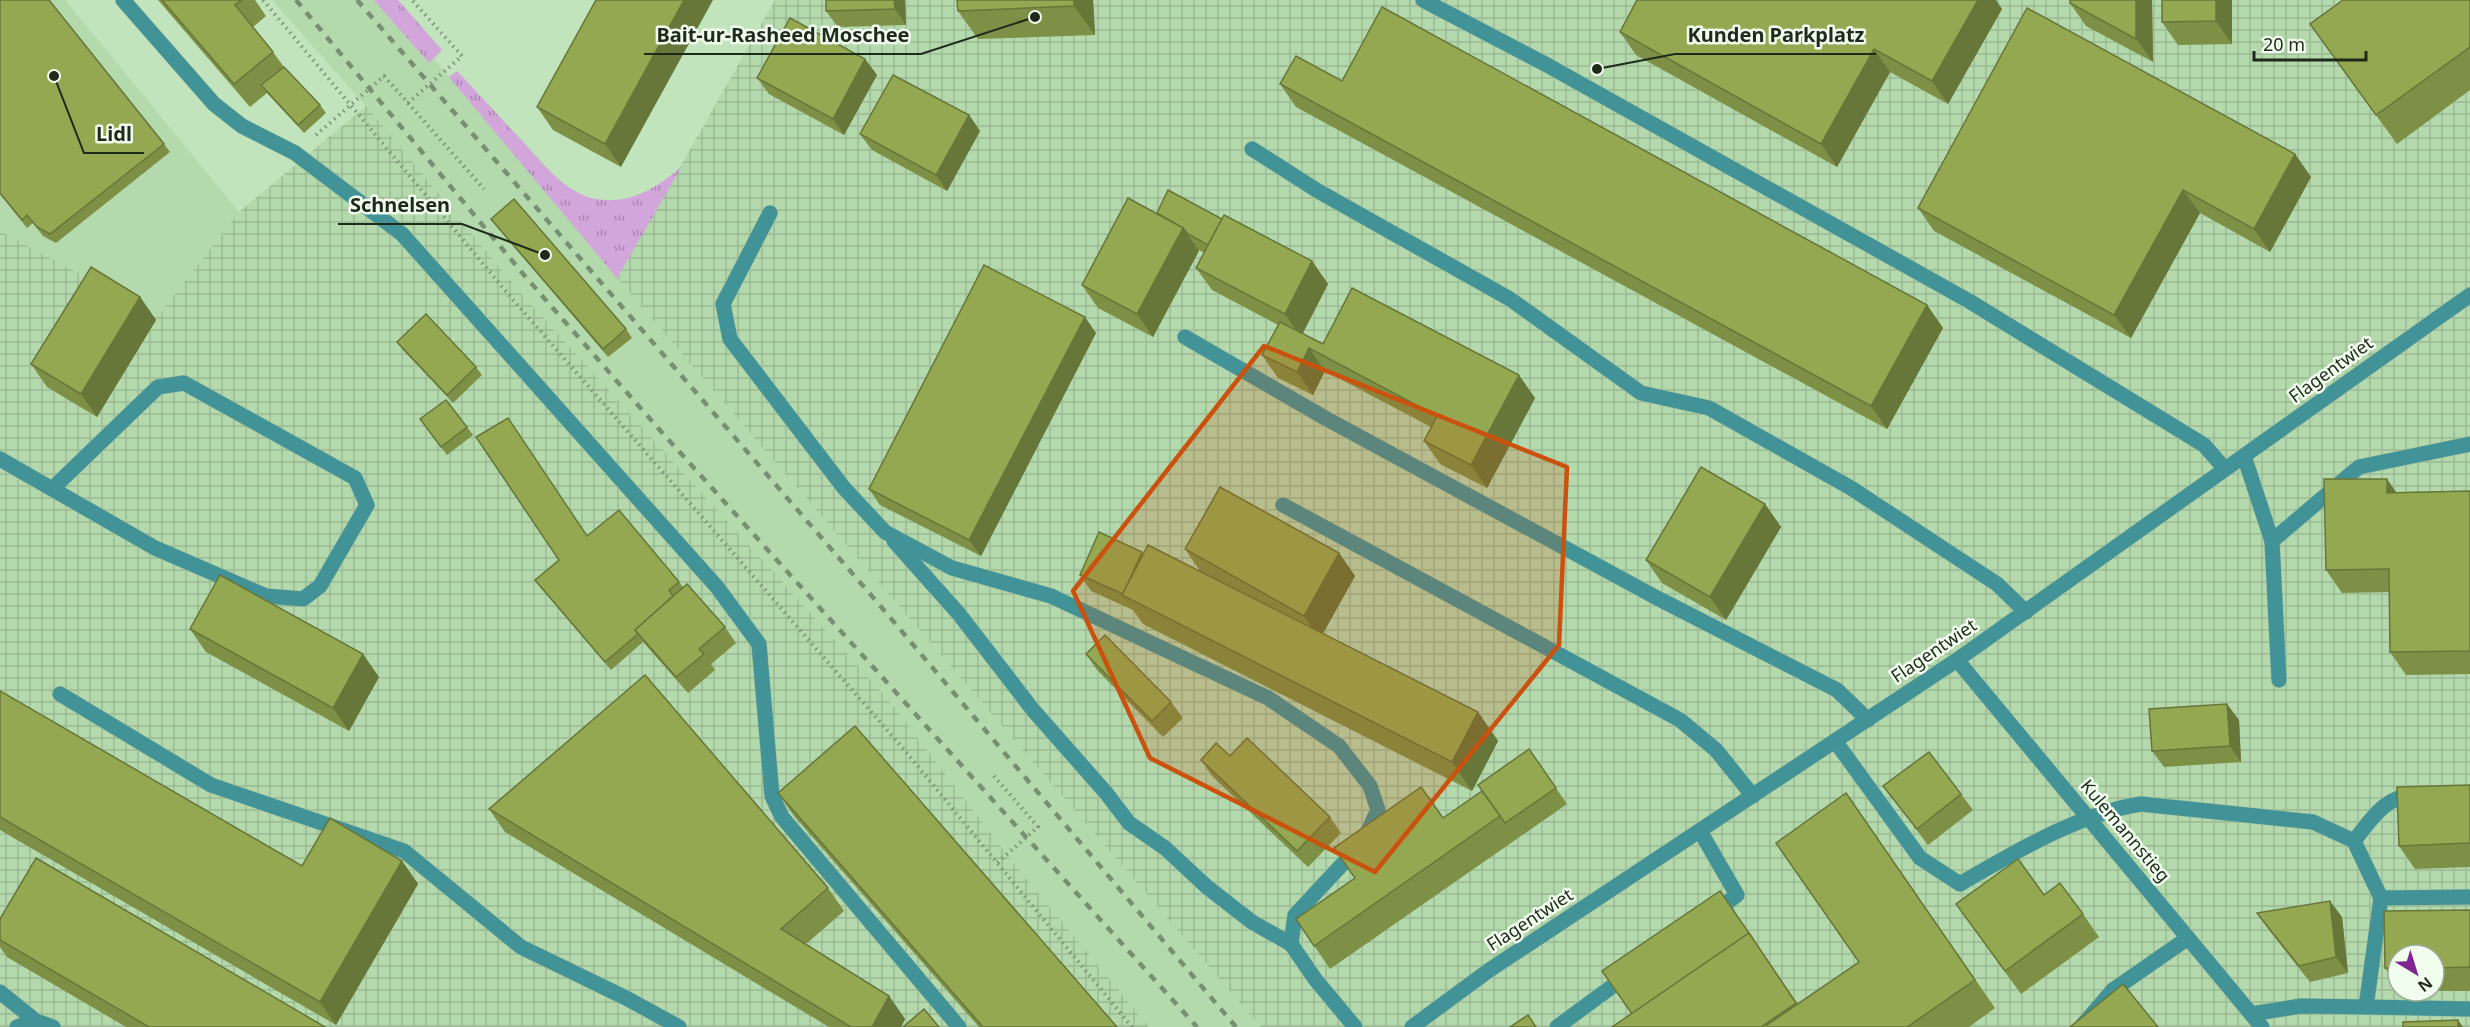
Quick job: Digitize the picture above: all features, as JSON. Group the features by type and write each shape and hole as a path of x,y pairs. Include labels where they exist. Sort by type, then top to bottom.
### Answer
{"street":[{"path":"123,0 214,104 242,126 295,153 402,234 717,586 759,644 772,796 782,817 959,1027"},
{"path":"1423,0 1547,64 1969,301 2204,445 2226,469"},
{"path":"1252,149 1318,191 1510,299 1641,393 1709,408 1851,488 1997,584 2026,612"},
{"path":"770,213 723,304 730,339 844,488 959,614 1033,710 1129,822 1165,848 1207,887 1252,922 1292,944 1315,980 1355,1027"},
{"name":"Flagentwiet","path":"1412,1027 1488,971 1957,660 2470,295"},
{"path":"1185,337 1398,458 1659,599 1837,690 1868,720"},
{"path":"0,459 52,489 155,548 266,596 303,599 320,586 367,505 355,478 184,383 158,387 52,489"},
{"path":"2272,541 2359,467 2470,444"},
{"path":"2244,456 2272,541 2278,680"},
{"path":"1283,505 1680,720 1716,750 1753,796"},
{"path":"885,532 952,568 1052,596 1143,637 1268,698 1339,746 1370,786 1378,810 1363,843 1295,915 1292,944"},
{"name":"Kulemannstieg","path":"1957,660 2262,1027"},
{"path":"60,694 211,785 404,851 521,947 626,998 679,1027"},
{"path":"1835,741 1920,858 1960,884 2039,839 2123,807 2141,804 2313,822 2354,841 2381,898 2366,1007"},
{"path":"2354,841 2383,804 2408,795 2429,794"},
{"path":"1699,923 1737,895 1700,831"},
{"path":"2381,898 2470,897"},
{"path":"2081,1027 2112,990 2188,939"},
{"path":"1557,1027 1641,965"},
{"path":"0,992 36,1021 53,1027"},
{"path":"2251,1014 2301,1006 2470,1009"},
{"path":"17,1027 36,1021"}],"path":[{"path":"263,0 509,295 906,752 1132,1027"},
{"path":"408,103 462,56 412,0"},
{"path":"295,153 384,76 484,189"},
{"path":"994,776 1038,827 997,864"}],"highlighted area":[{"path":"1264,346 1567,467 1559,645 1375,872 1150,758 1073,591"}],"shaded area":[{"path":"0,0 65,0 239,212 158,316 0,231"},
{"path":"272,0 398,0 442,50 434,59 449,77 457,71 554,175 617,278 1261,1027 1149,1027 1015,865 888,699 520,292 366,106"},
{"path":"775,0 2470,0 2470,1027 1261,1027 617,278"},
{"path":"366,106 520,292 888,699 1015,865 1149,1027 0,1027 0,231 158,316 239,212"}],"green space":[{"path":"374,0 398,0 442,50 429,63"},
{"path":"457,71 551,172 570,188 585,196 600,200 629,198 657,185 682,166 617,278 449,77"}],"building":[{"path":"0,0 49,0 164,144 50,234 37,227 27,215 22,220 0,193"},
{"path":"162,0 242,0 235,5 273,52 234,84"},
{"path":"596,0 684,0 605,144 537,107"},
{"path":"826,0 894,0 895,9 826,11"},
{"path":"957,0 1074,0 1074,6 958,11"},
{"path":"1637,0 1978,0 1932,81 1874,49 1821,144 1620,32"},
{"path":"2070,0 2136,0 2136,39 2070,3"},
{"path":"2162,0 2216,0 2216,21 2162,22"},
{"path":"2343,0 2470,0 2470,47 2376,115 2310,24"},
{"path":"1382,7 1927,305 1871,406 1280,84 1296,56 1342,81"},
{"path":"2027,8 2295,154 2254,229 2183,190 2114,315 1918,208"},
{"path":"790,18 865,59 833,119 757,78"},
{"path":"284,67 320,105 298,125 261,85"},
{"path":"893,75 969,115 936,175 860,134"},
{"path":"1168,190 1222,219 1208,245 1157,213"},
{"path":"1128,198 1183,228 1137,314 1082,285"},
{"path":"514,199 626,329 603,349 491,219"},
{"path":"1224,215 1312,261 1285,314 1196,268"},
{"path":"984,265 1085,317 969,540 869,489"},
{"path":"91,267 140,297 81,394 31,364"},
{"path":"1352,288 1519,375 1471,465 1424,441 1437,416 1309,348 1297,372 1262,355 1280,322 1323,344"},
{"path":"426,314 476,367 447,395 397,342"},
{"path":"446,400 467,427 441,447 420,419"},
{"path":"508,418 587,536 619,510 679,582 669,590 673,596 635,630 638,634 605,662 535,580 559,560 476,437"},
{"path":"1701,467 1765,504 1710,597 1646,560"},
{"path":"2324,479 2387,479 2387,493 2470,491 2470,651 2390,652 2389,569 2326,570"},
{"path":"1220,487 1339,553 1304,616 1185,549"},
{"path":"1099,532 1142,552 1123,594 1080,575"},
{"path":"1148,545 1478,712 1452,762 1122,595"},
{"path":"220,575 363,654 333,708 190,629"},
{"path":"687,584 725,627 699,649 704,654 676,677 635,630"},
{"path":"1105,635 1171,702 1152,721 1086,654"},
{"path":"645,675 828,888 781,929 889,996 872,1027 851,1027 489,809"},
{"path":"0,691 302,866 330,818 402,861 320,1002 0,817"},
{"path":"2227,704 2230,746 2152,751 2149,709"},
{"path":"855,726 1117,1027 983,1027 778,793"},
{"path":"1247,738 1330,817 1297,851 1201,760 1216,743 1230,756"},
{"path":"1529,749 1556,788 1505,823 1478,785"},
{"path":"1929,752 1961,794 1917,829 1883,786"},
{"path":"2470,785 2470,843 2399,846 2397,787"},
{"path":"1421,787 1443,818 1482,791 1500,816 1314,946 1296,919 1355,878 1334,848"},
{"path":"1846,793 1975,980 1907,1027 1768,1027 1767,1025 1859,962 1776,843"},
{"path":"36,858 325,1027 149,1027 0,940 0,919"},
{"path":"2018,859 2044,895 2060,883 2083,914 2005,971 1956,904"},
{"path":"1720,891 1749,933 1632,1014 1602,971"},
{"path":"2330,901 2336,957 2299,966 2257,913"},
{"path":"2470,910 2470,967 2446,968 2446,943 2386,943 2385,968 2384,911"},
{"path":"1749,933 1796,1003 1761,1027 1612,1027"},
{"path":"2123,984 2158,1027 2070,1027"},
{"path":"924,1009 939,1027 903,1027"},
{"path":"1528,1015 1536,1027 1510,1027"},
{"path":"2458,1020 2458,1027 2403,1027 2403,1022"}],"railway":[{"path":"296,0 524,275 658,428 1197,1027"},
{"path":"357,0 877,602 1236,1027"}],"place":[{"name":"Bait-ur-Rasheed Moschee","path":"1035,17"},
{"name":"Kunden Parkplatz","path":"1597,69"},
{"name":"Lidl","path":"54,76"},
{"name":"Schnelsen","path":"545,255"}]}
